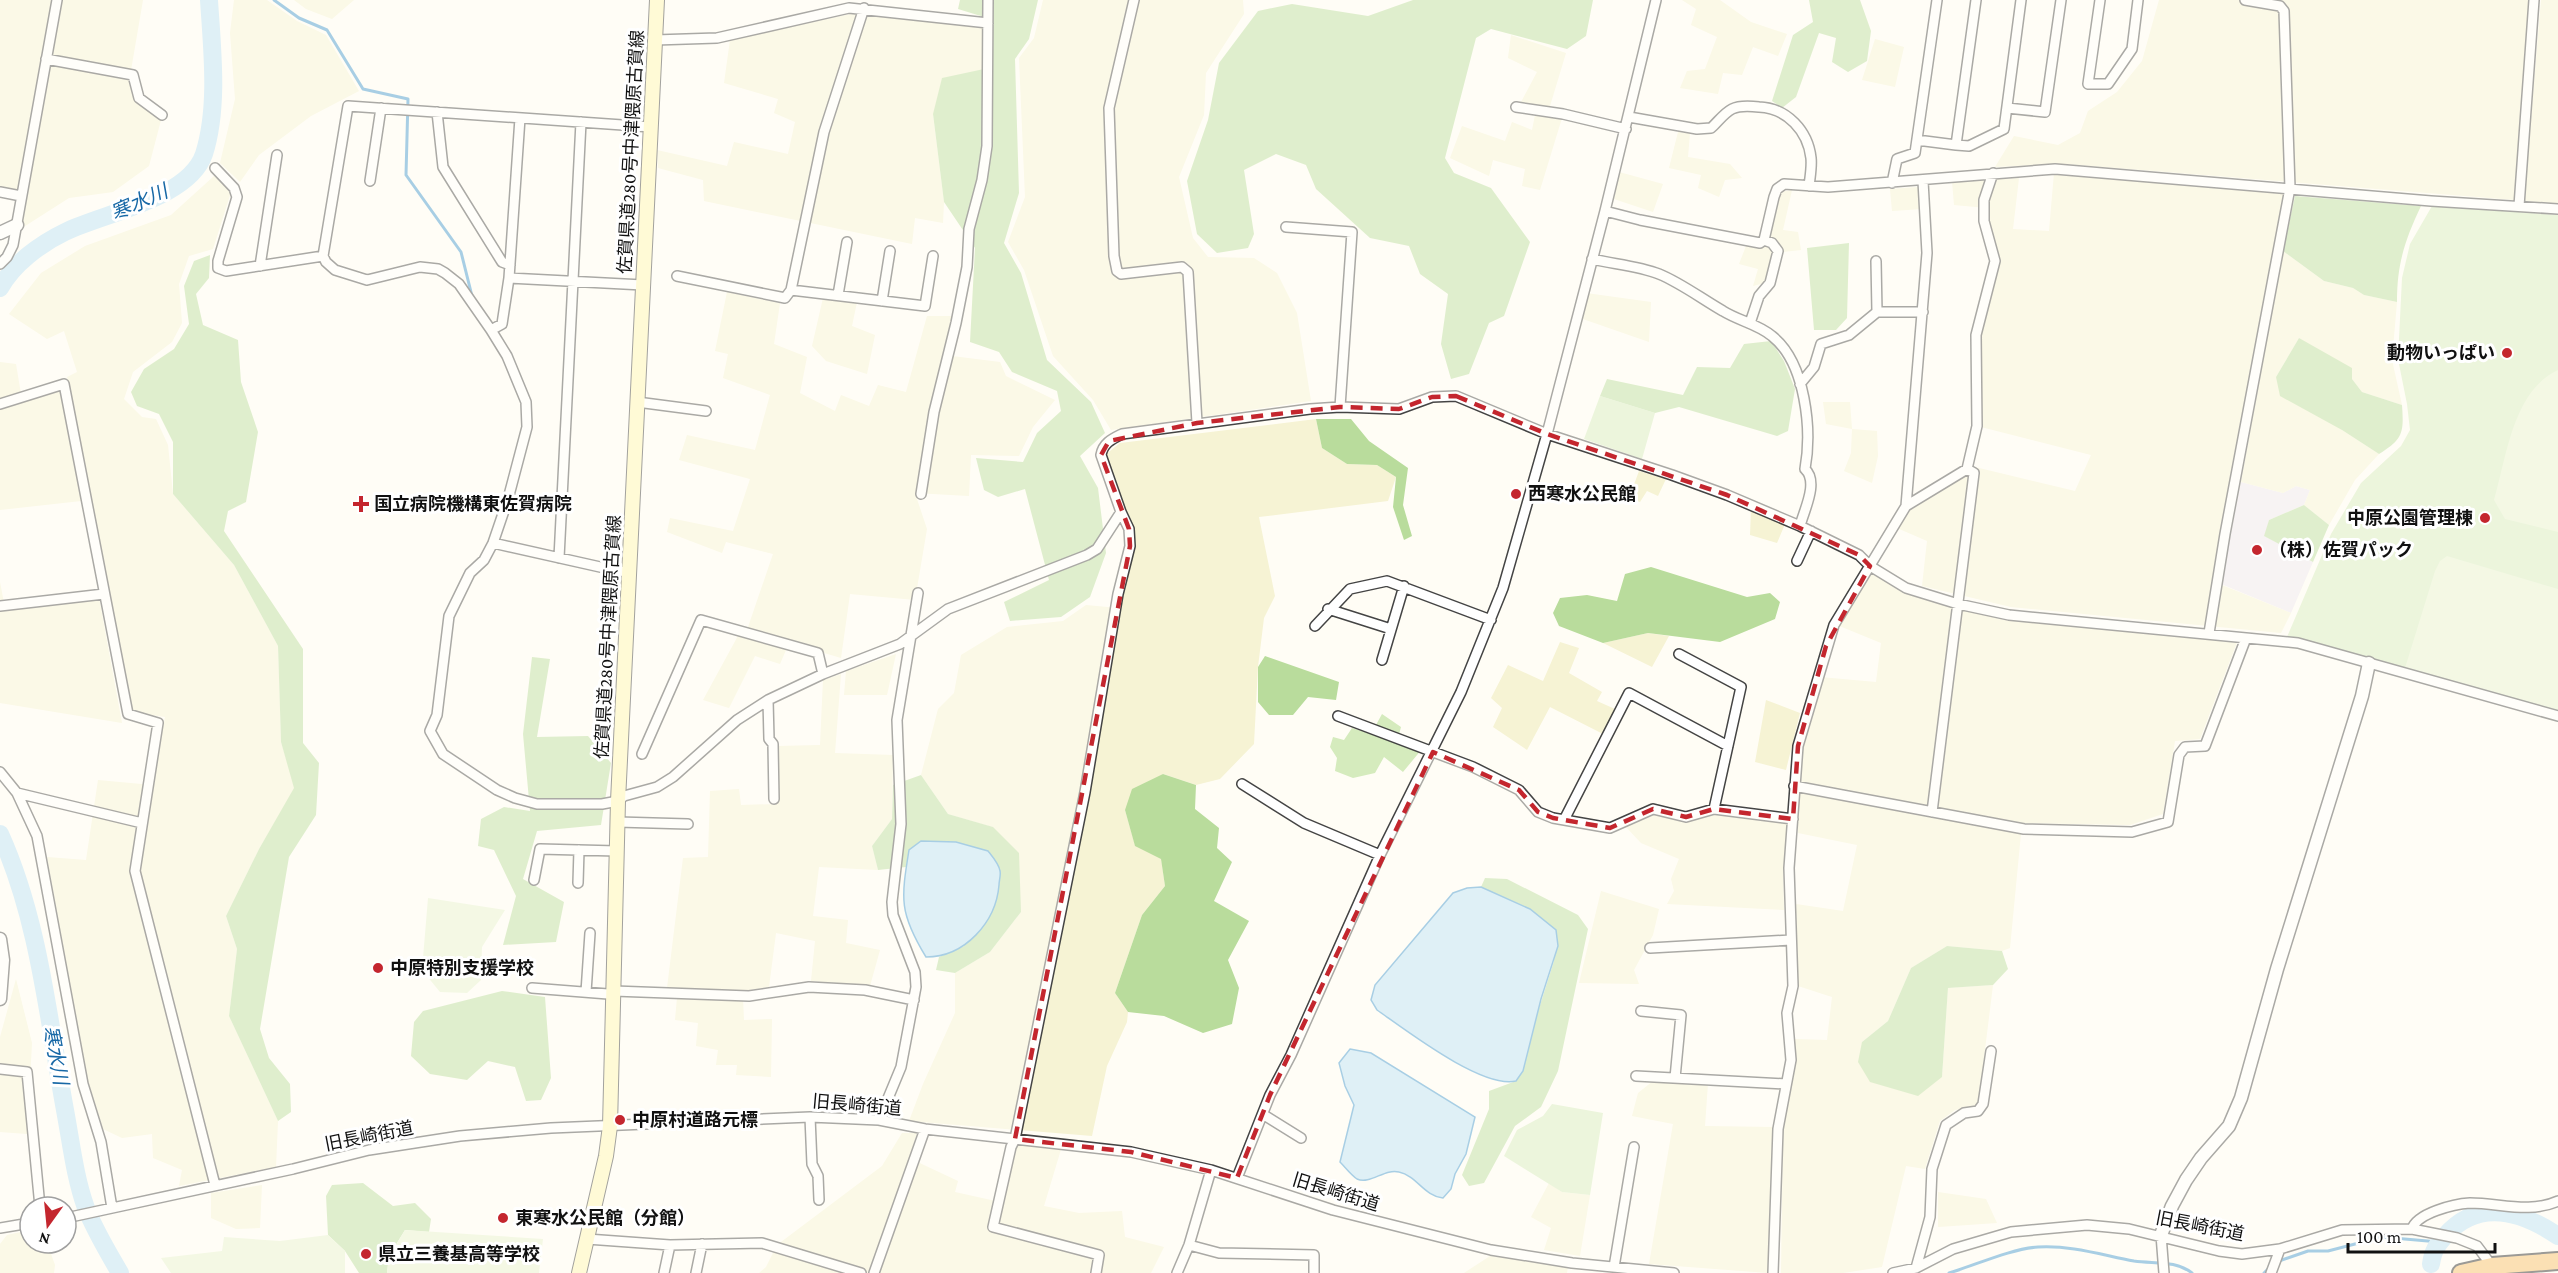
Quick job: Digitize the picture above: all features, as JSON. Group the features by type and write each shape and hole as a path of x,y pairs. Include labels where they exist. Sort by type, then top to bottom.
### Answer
{"highway":[{"path":"2461,1273 2492,1266 2558,1261"}],"main road":[{"name":"佐賀県道280号中津隈原古賀線","path":"579,1273 606,1156 610,1126 618,801 657,0"}],"street":[{"path":"0,264 7,257 13,245 57,0"},
{"path":"921,494 934,412 967,267 969,229 984,169 987,146 988,0"},
{"path":"1134,0 1109,108 1114,256 1117,271 1121,274 1182,267 1188,272 1197,423"},
{"path":"1237,1178 1264,1115 1270,1095 1291,1055 1380,855 1461,692 1503,588 1547,434 1626,129 1656,0"},
{"path":"1892,183 1897,159 1915,153 1937,0"},
{"path":"1956,146 1976,0"},
{"path":"1917,140 1969,146 2004,129 2021,0"},
{"path":"2007,108 2045,112 2061,0"},
{"path":"2100,0 2088,84 2108,84 2132,50 2138,0"},
{"path":"2209,633 2225,534 2290,188 2284,11 2280,6 2245,0"},
{"path":"2519,206 2534,0"},
{"path":"655,40 717,38 849,8 987,23"},
{"path":"677,276 785,298 791,290 824,132 864,8"},
{"path":"46,59 133,75 139,98 162,115"},
{"path":"651,127 348,106 323,256 326,262 335,270 367,280 420,267 438,269 459,284 491,330 507,356 526,402 527,427 508,499 493,543 484,560 470,573 448,616 436,715 430,730 443,754 497,790 537,804 603,804 618,801 624,796 657,787 674,777 737,720 768,700 823,674 900,644 948,609 1087,555 1102,543 1121,512"},
{"path":"1629,117 1697,129 1711,128 1731,109 1743,106 1768,107 1778,110 1789,116 1800,130 1808,149 1811,159 1809,186"},
{"path":"1516,107 1563,114 1626,129"},
{"path":"370,181 381,108"},
{"path":"437,112 444,166 502,262 510,265"},
{"path":"491,330 502,324 510,278 520,118"},
{"path":"559,558 581,122"},
{"path":"260,266 277,155"},
{"path":"215,168 234,188 237,197 218,261 218,268 226,271 323,256"},
{"path":"1764,240 1777,189 1784,184 1809,186 1892,183 1993,173 2055,170 2430,201 2558,209"},
{"path":"1906,506 1967,469 1977,426 1976,336 1995,261 1984,221 1984,200 1993,173"},
{"path":"1773,1273 1778,1129 1791,1060 1787,1013 1793,986 1789,868 1797,746 1834,625 1906,506 1927,253 1923,181"},
{"path":"0,192 21,196"},
{"path":"1605,211 1734,239 1755,243 1764,240 1772,243 1778,251 1770,283 1759,296 1750,323"},
{"path":"0,233 16,225"},
{"path":"1286,227 1352,232 1340,407"},
{"path":"838,296 847,242"},
{"path":"882,301 890,251"},
{"path":"791,290 926,306 933,256"},
{"path":"1592,259 1659,274 1734,318 1750,323 1773,336 1789,358 1800,384 1808,436 1805,469 1812,481 1800,526"},
{"path":"1876,261 1877,312"},
{"path":"510,278 643,285"},
{"path":"1800,384 1814,367 1821,344 1849,335 1877,312 1923,312"},
{"path":"0,404 64,384 128,714 158,723 135,871 215,1185"},
{"path":"1096,1273 1099,1255 993,1227 1011,1146 1015,1139 1085,792 1118,594 1130,546 1129,529 1101,455 1102,449 1122,434 1340,407 1392,409 1432,397 1456,396 1547,434 1672,475 1800,526 1859,555 1870,566 1906,588 1958,604 2009,615 2298,643 2558,716"},
{"path":"637,402 706,411"},
{"path":"1932,812 1974,473 1967,469"},
{"path":"1797,561 1811,531"},
{"path":"493,543 629,572"},
{"path":"1315,626 1328,609 1350,589 1387,581 1491,620"},
{"path":"1382,660 1404,586"},
{"path":"879,1120 901,1067 914,1000 915,972 893,915 892,902 901,824 897,720 918,593"},
{"path":"0,606 104,594"},
{"path":"1328,609 1391,629"},
{"path":"642,754 701,620 818,653 823,674"},
{"path":"1794,786 2024,828 2132,832 2168,822 2179,755 2186,747 2205,746 2246,638"},
{"path":"1679,654 1741,687 1714,809"},
{"path":"2163,1268 2161,1235 2172,1206 2201,1158 2229,1125 2241,1098 2277,969 2362,696 2369,663"},
{"path":"1564,820 1629,693 1728,746"},
{"path":"768,700 774,799"},
{"path":"1338,716 1473,767 1519,790 1538,812 1564,820 1611,828 1653,809 1686,817 1714,809 1793,819"},
{"path":"0,772 17,793 37,836 83,1084 101,1142 112,1208"},
{"path":"1242,784 1304,823 1380,855"},
{"path":"17,793 142,823"},
{"path":"618,822 688,824"},
{"path":"534,880 540,849 617,851"},
{"path":"578,883 579,850"},
{"path":"586,992 590,933"},
{"path":"0,939 3,960 0,999"},
{"path":"1650,948 1791,940"},
{"path":"532,988 608,994 614,992 749,996 809,987 864,990 914,1000"},
{"path":"1641,1011 1681,1015 1676,1078"},
{"path":"1916,1268 1930,1217 1932,1169 1947,1125 1964,1113 1978,1111 1983,1104 1991,1051"},
{"path":"0,1069 27,1072 39,1195"},
{"path":"1636,1076 1786,1084"},
{"path":"1264,1115 1301,1138"},
{"path":"810,1117 812,1164 818,1176 819,1200"},
{"name":"旧長崎街道","path":"78,1215 400,1145 551,1128 810,1117 879,1120 925,1129 1131,1152 1211,1170 1333,1210 1402,1229 1571,1268 1614,1267 1674,1273"},
{"path":"874,1273 925,1129"},
{"path":"1614,1267 1634,1147"},
{"path":"1177,1273 1189,1245 1211,1170"},
{"path":"2412,1229 2414,1223 2422,1217 2459,1204 2516,1208 2541,1206 2558,1201"},
{"path":"0,1228 18,1225"},
{"name":"旧長崎街道","path":"1893,1273 1916,1268 1953,1250 2011,1232 2087,1225 2129,1229 2219,1251 2242,1254 2280,1249 2342,1230 2412,1229 2457,1238 2477,1246 2492,1266"},
{"path":"587,1239 670,1245 762,1243 861,1273"},
{"path":"696,1273 702,1244"},
{"path":"664,1273 670,1245"},
{"path":"1189,1245 1219,1253 1314,1255 1314,1273"},
{"path":"2271,1273 2280,1249"}],"highlighted area":[{"path":"1456,396 1547,434 1727,495 1859,555 1870,566 1826,646 1798,746 1793,819 1714,809 1686,817 1653,809 1610,828 1553,818 1538,812 1519,790 1433,752 1270,1095 1237,1178 1131,1152 1015,1139 1130,546 1129,529 1101,455 1109,441 1197,423 1340,407 1399,409 1432,397"}],"shaded area":[{"path":"0,0 143,0 129,82 135,101 161,120 149,166 113,192 69,198 22,228 25,192 0,195"},
{"path":"234,0 267,0 297,21 326,35 359,91 311,116 259,155 240,182 220,163 235,99 230,33"},
{"path":"294,0 354,0 332,19 306,9"},
{"path":"1043,0 1243,0 1244,14 1206,73 1204,115 1179,177 1193,238 1208,257 1254,258 1277,273 1297,313 1311,401 1111,430 1093,400 1053,356 1024,270 1008,242 1025,197 1019,58 1034,38"},
{"path":"1682,0 1720,0 1751,22 1787,34 1778,56 1753,47 1742,75 1723,73 1718,94 1680,88 1687,71 1705,69 1717,37 1691,25 1696,9"},
{"path":"2159,0 2532,0 2515,200 2066,164 1995,167 2014,136 2058,145 2080,133 2088,111 2117,92 2142,61"},
{"path":"2541,0 2558,0 2558,204 2524,201"},
{"path":"860,12 984,28 984,70 933,115 944,202 943,223 915,218 912,244 704,201 703,180 658,168 657,150 727,166 734,142 788,154 795,122 774,113 778,99 724,83 730,40"},
{"path":"1511,35 1566,53 1547,116 1562,118 1540,190 1522,186 1525,169 1493,160 1489,176 1450,158 1462,126 1505,141 1512,122 1532,130 1537,105 1521,102 1537,72 1508,58"},
{"path":"1875,39 1904,47 1895,87 1862,80"},
{"path":"1678,132 1690,133 1688,157 1730,164 1742,178 1725,180 1719,197 1698,188 1701,175 1669,168"},
{"path":"1619,172 1663,184 1653,212 1614,199"},
{"path":"2054,173 2285,194 2212,581 2291,613 2281,633 2011,607 1922,586 1927,541 1897,528 1911,504 1975,467 2075,491 2091,455 1981,427 1977,339 1998,271 1987,208 1954,205 1952,181 2019,178 2013,229 2049,231"},
{"path":"214,176 232,189 213,249 189,256 179,284 182,323 172,342 133,372 124,399 142,417 156,419 168,445 173,494 234,565 278,646 281,742 295,788 259,849 226,916 237,949 229,1016 278,1121 276,1167 179,1186 182,1170 153,1158 152,1134 122,1138 103,1129 86,1075 47,857 86,860 98,780 152,785 165,717 131,712 67,377 77,372 64,331 47,339 9,314 41,273 85,246 171,215"},
{"path":"1918,187 1922,209 1892,211 1890,189"},
{"path":"1792,190 1783,230 1798,232 1801,250 1774,253 1768,282 1753,286 1758,269 1739,264 1746,246 1765,246 1779,192"},
{"path":"2283,251 2324,281 2353,288 2364,295 2397,302 2392,360 2402,405 2362,392 2352,379 2299,338 2276,377 2342,430 2379,454 2355,480 2329,525 2304,505 2310,490 2296,486 2283,493 2241,482"},
{"path":"727,292 780,303 774,344 807,357 800,393 835,411 841,395 869,406 878,385 906,392 927,316 954,316 944,355 1000,362 1006,376 1055,400 1033,427 1019,456 971,455 969,496 915,493 927,529 915,600 850,594 841,658 747,630 773,554 726,542 722,553 667,532 670,518 733,531 750,479 679,460 687,435 755,450 770,395 723,378 728,354 715,351"},
{"path":"1586,293 1651,302 1649,342 1580,318"},
{"path":"823,298 857,302 852,326 875,335 867,374 826,361 812,346"},
{"path":"0,362 16,364 22,400 61,390 81,501 0,510"},
{"path":"1823,402 1850,402 1852,429 1826,424"},
{"path":"1316,419 1322,448 1347,464 1377,465 1396,477 1388,501 1259,517 1275,596 1264,618 1258,667 1254,744 1220,779 1196,785 1163,774 1125,810 1135,845 1161,858 1165,886 1142,915 1115,993 1128,1012 1127,1022 1107,1066 1092,1136 909,1121 955,1013 955,973 990,952 1021,912 992,827 948,814 921,775 938,709 954,693 961,655 1007,627 1063,621 1086,605 1118,608 1134,537 1105,455 1120,443"},
{"path":"1852,429 1877,431 1878,456 1872,483 1844,471 1851,453"},
{"path":"1639,471 1666,479 1658,496 1647,491 1640,502 1629,498"},
{"path":"2241,482 2283,493 2296,486 2310,490 2304,505 2269,520 2265,536 2313,562 2291,613 2221,584"},
{"path":"1751,509 1785,524 1777,543 1750,535"},
{"path":"1873,572 1906,594 2004,620 2238,640 2200,739 2175,741 2163,814 2130,825 2022,823 2010,948 2002,951 1947,946 1911,968 1888,1021 1862,1042 1942,1077 1948,988 1993,985 1978,1106 1955,1110 1940,1121 1925,1169 1906,1166 1882,1267 1843,1273 1781,1273 1783,1132 1795,1061 1795,1039 1827,1040 1832,997 1798,986 1796,904 1843,911 1857,845 1798,833 1797,760 1820,677 1876,682 1881,643 1837,625"},
{"path":"0,582 4,603 98,592 122,723 0,703"},
{"path":"1648,633 1669,636 1652,667 1603,643"},
{"path":"739,634 786,650 780,664 755,656 729,708 703,700"},
{"path":"1560,642 1579,648 1569,673 1602,692 1597,701 1615,709 1603,734 1550,707 1527,750 1493,727 1502,708 1491,698 1508,665 1543,681"},
{"path":"896,654 887,695 844,695 846,671"},
{"path":"841,674 835,753 893,755 892,819 872,846 878,870 819,867 813,916 848,920 846,943 880,950 870,986 811,981 815,941 776,933 769,987 743,991 667,988 683,858 708,857 710,791 739,789 741,805 777,804 778,746 820,745 823,680"},
{"path":"1766,700 1800,713 1786,770 1755,762"},
{"path":"1652,812 1712,813 1789,822 1783,869 1784,910 1667,904 1674,891 1671,879 1679,859 1641,843 1625,826"},
{"path":"1601,891 1659,909 1653,935 1634,970 1639,984 1579,983"},
{"path":"16,979 32,1043 27,1134 0,1132 0,1037"},
{"path":"677,998 743,999 744,1020 772,1019 771,1077 736,1075 737,1065 716,1065 718,1050 696,1046 698,1023 675,1020"},
{"path":"1653,1081 1708,1083 1705,1126 1773,1127 1768,1273 1649,1264 1673,1124 1632,1116 1638,1093"},
{"path":"902,1133 917,1133 909,1158 958,1181 955,1192 1000,1202 1015,1144 1062,1146 1044,1206 1079,1213 1122,1211 1125,1237 1164,1247 1151,1273 759,1273 766,1267 777,1245 882,1166"},
{"path":"1549,1183 1562,1192 1590,1195 1580,1256 1544,1250 1551,1228 1531,1217"},
{"path":"262,1185 260,1228 236,1229 211,1218 211,1193"},
{"path":"1938,1192 1986,1199 1997,1223 1938,1227"},
{"path":"18,1233 18,1255 51,1255 55,1265 54,1273 0,1273 0,1244 7,1235"},
{"path":"1490,1256 1568,1266 1567,1273 1464,1273"}],"green space":[{"path":"960,0 1038,0 1029,39 1015,59 1019,193 1004,243 1021,273 1047,360 1091,402 1105,433 1080,456 1098,488 1106,553 1090,597 1061,617 1010,621 1004,602 1049,580 1025,489 998,497 984,490 976,458 1023,462 1037,433 1061,411 1057,391 1012,372 999,352 970,342 975,248 944,202 933,114 942,78 984,69 984,17 958,9"},
{"path":"1413,0 1593,0 1586,36 1567,49 1491,29 1476,38 1445,158 1454,173 1491,188 1530,242 1504,316 1489,323 1469,374 1451,379 1441,344 1448,294 1420,274 1409,246 1370,238 1316,189 1306,165 1276,154 1244,170 1254,234 1248,248 1217,253 1197,234 1187,181 1208,120 1219,63 1258,11 1292,4 1368,16"},
{"path":"1809,0 1860,0 1871,31 1867,61 1848,72 1832,62 1836,38 1819,33 1796,97 1782,108 1772,101 1793,35 1813,22"},
{"path":"2295,196 2421,206 2403,252 2398,275 2397,302 2364,295 2353,288 2324,281 2283,251"},
{"path":"2432,206 2558,215 2558,710 2287,637 2331,534 2361,483 2401,446 2410,430 2398,359 2402,278 2410,244"},
{"path":"1849,243 1847,318 1836,330 1814,330 1807,248"},
{"path":"210,255 209,278 196,294 203,325 238,340 241,382 258,432 246,502 228,511 224,531 303,649 303,743 319,763 316,815 289,857 260,1029 269,1058 290,1084 291,1112 278,1121 229,1016 237,949 226,916 259,849 294,788 281,742 278,646 234,565 173,494 173,442 159,414 137,406 131,392 144,369 174,349 189,324 184,286 194,261"},
{"path":"2299,338 2352,368 2352,379 2362,392 2402,405 2402,429 2393,444 2379,454 2342,430 2280,396 2276,377"},
{"path":"1771,341 1784,361 1795,389 1788,431 1777,436 1679,407 1655,413 1600,396 1607,379 1683,395 1697,367 1730,368 1744,344"},
{"path":"2558,370 2558,532 2505,519 2494,500 2508,445 2521,408 2543,380"},
{"path":"1600,396 1655,413 1642,459 1584,439"},
{"path":"1316,419 1351,419 1369,441 1408,468 1403,505 1412,536 1404,540 1393,507 1396,477 1377,465 1347,464 1322,448"},
{"path":"2304,505 2329,525 2313,562 2264,536 2269,520"},
{"path":"2447,556 2558,589 2558,710 2405,668 2435,571 2440,561"},
{"path":"1651,567 1747,597 1770,593 1780,602 1775,619 1720,642 1648,633 1603,643 1559,626 1553,613 1560,598 1587,595 1617,601 1625,574"},
{"path":"1265,656 1339,682 1336,700 1308,697 1293,715 1269,715 1258,702 1258,667"},
{"path":"532,657 550,659 537,737 588,736 611,763 601,825 537,831 523,879 564,902 556,942 503,945 516,896 494,850 478,846 481,819 504,807 530,811 523,734"},
{"path":"1382,714 1401,727 1397,742 1422,749 1403,772 1384,757 1375,773 1353,778 1335,771 1337,758 1330,747 1333,737 1344,740 1352,728 1371,734"},
{"path":"1163,774 1196,785 1195,809 1219,828 1217,848 1232,862 1214,901 1249,921 1228,960 1239,988 1232,1024 1203,1033 1164,1016 1128,1012 1115,993 1142,915 1165,886 1161,859 1135,846 1125,810 1132,789"},
{"path":"921,775 948,814 993,827 1019,853 1021,912 990,952 955,973 936,970 939,957 964,946 956,842 921,841 909,850 906,867 878,870 872,846 892,819 893,785"},
{"path":"1485,878 1507,879 1578,915 1588,929 1558,1071 1541,1107 1515,1126 1484,1183 1469,1186 1462,1175 1489,1109 1489,1091 1516,1081 1554,961 1556,930 1530,909 1481,887"},
{"path":"428,898 505,910 482,947 481,980 467,993 440,992 422,970"},
{"path":"1947,946 2002,951 2008,969 1993,985 1948,988 1942,1077 1918,1096 1870,1082 1858,1062 1862,1042 1888,1021 1911,968"},
{"path":"502,991 545,997 551,1078 541,1100 526,1101 515,1067 488,1061 467,1080 430,1074 411,1056 414,1022 423,1011"},
{"path":"1552,1104 1603,1113 1590,1195 1562,1192 1504,1156 1517,1130 1543,1116"},
{"path":"363,1183 393,1206 415,1203 431,1219 429,1232 405,1230 389,1256 387,1273 359,1273 345,1251 328,1235 326,1196 332,1185"},
{"path":"405,1230 543,1239 539,1273 387,1273 389,1256"},
{"path":"328,1235 345,1251 345,1273 171,1273 161,1258 222,1251 224,1237 280,1241"}],"water":[{"path":"921,841 956,842 988,851 997,863 1000,873 997,899 992,912 976,935 953,951 926,957 911,929 904,905 904,881 909,850"},
{"path":"1481,887 1530,909 1556,930 1558,946 1541,999 1523,1071 1516,1081 1501,1081 1484,1076 1445,1056 1377,1010 1371,1000 1375,985 1453,893 1467,888"},
{"path":"1350,1049 1371,1053 1475,1117 1466,1154 1455,1174 1451,1189 1443,1198 1431,1194 1411,1177 1399,1172 1388,1172 1367,1180 1357,1179 1340,1162 1354,1105 1345,1086 1339,1063"}],"waterway":[{"name":"寒水川","path":"0,288 12,271 46,242 81,225 143,203 181,182 195,169 204,154 212,117 213,57 209,0"},
{"path":"274,0 299,18 327,30 363,89 408,99 406,175 461,252 472,296"},
{"name":"寒水川","path":"0,834 24,900 41,970 82,1196 93,1225 120,1273"},
{"path":"2431,1264 2436,1248 2445,1236 2471,1216 2500,1212 2515,1215 2544,1227 2558,1236"},
{"path":"2279,1261 2308,1251 2328,1251 2382,1237 2439,1242"},
{"path":"1949,1273 2016,1251 2038,1247 2074,1249 2134,1261 2172,1264 2192,1273"},
{"path":"2264,1273 2271,1266"}],"place":[{"name":"動物いっぱい","path":"2507,353"},
{"name":"西寒水公民館","path":"1516,494"},
{"name":"国立病院機構東佐賀病院","path":"361,504"},
{"name":"中原公園管理棟","path":"2485,518"},
{"name":"（株）佐賀パック","path":"2257,550"},
{"name":"中原特別支援学校","path":"378,968"},
{"name":"中原村道路元標","path":"620,1120"},
{"name":"東寒水公民館（分館）","path":"503,1218"},
{"name":"県立三養基高等学校","path":"366,1254"}]}
